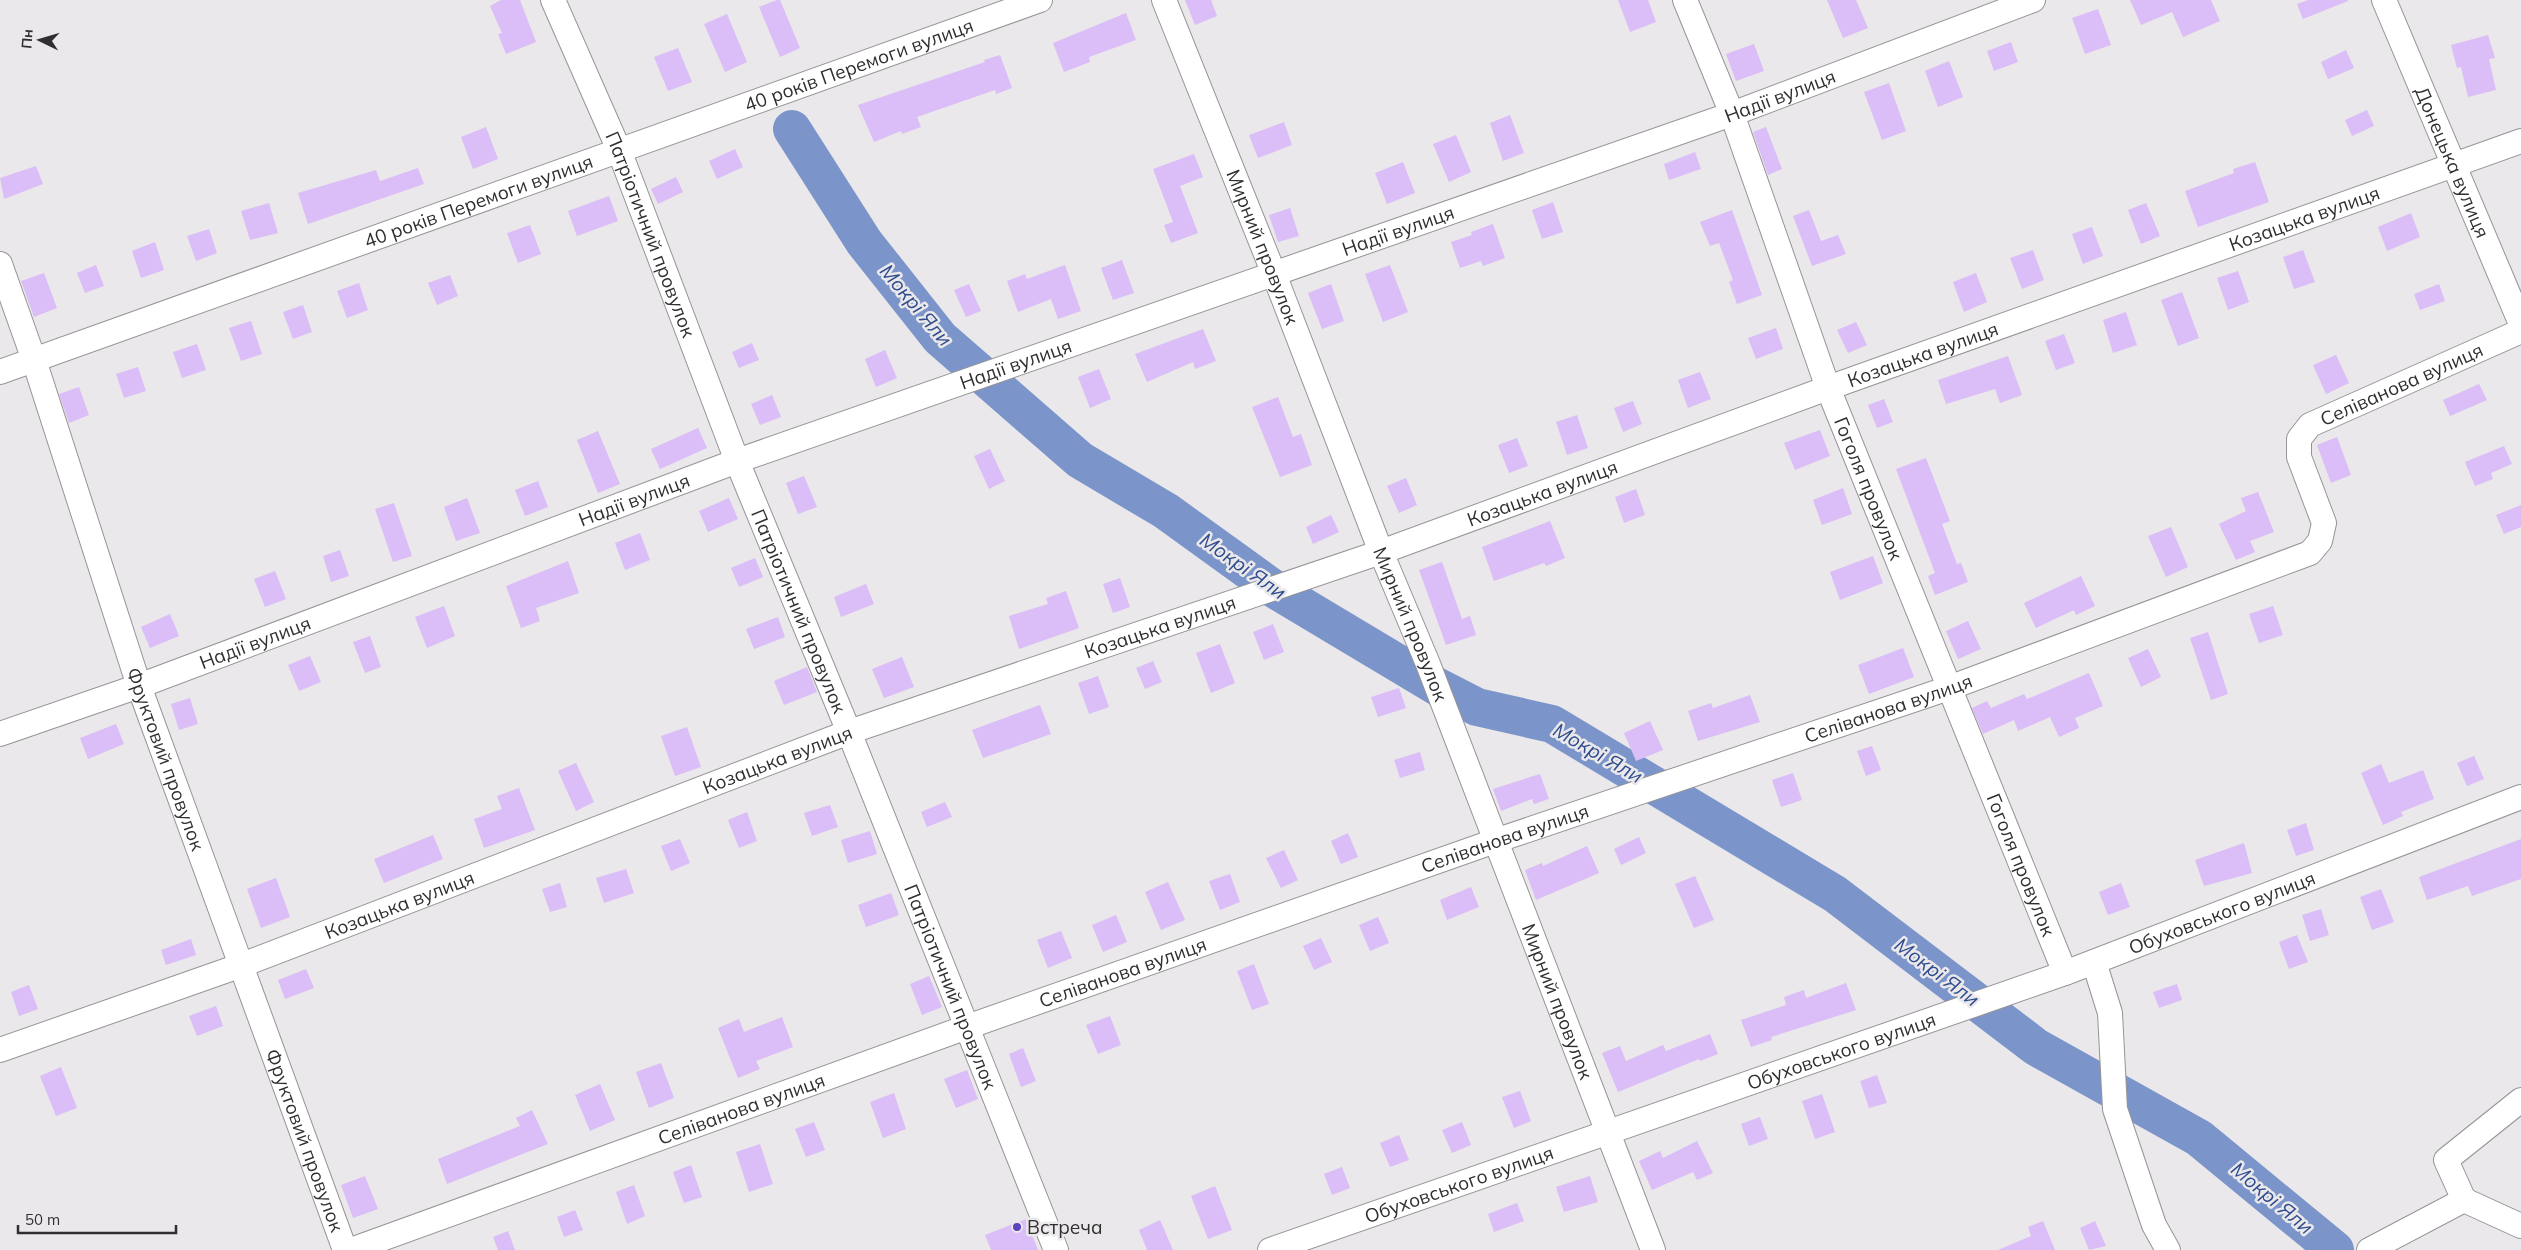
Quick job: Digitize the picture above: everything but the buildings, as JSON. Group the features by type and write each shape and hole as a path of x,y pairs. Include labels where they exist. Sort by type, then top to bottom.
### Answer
{"street":[{"name":"Патріотичний провулок","path":"553,0 619,150 737,461 849,732 1056,1250"},
{"name":"40 років Перемоги вулиця","path":"0,372 1040,0"},
{"name":"Мирний провулок","path":"1164,0 1274,274 1381,552 1428,664 1653,1250"},
{"name":"Гоголя провулок","path":"1685,0 1732,114 1828,388 2065,973"},
{"name":"Надії вулиця","path":"0,734 139,686 737,461 1732,114 2033,0"},
{"name":"Донецька вулиця","path":"2384,0 2521,324"},
{"name":"Козацька вулиця","path":"0,1050 242,965 849,732 1381,552 1828,388 2521,140"},
{"name":"Фруктовий провулок","path":"0,264 34,360 139,686 345,1250"},
{"name":"Селіванова вулиця","path":"351,1250 967,1027 1495,842 1949,688 2310,553 2320,541 2324,523 2299,456 2299,439 2310,424 2521,331"},
{"name":"Обуховського вулиця","path":"1270,1250 2065,973 2521,797"},
{"path":"2094,962 2110,1012 2116,1109 2154,1225 2168,1250"},
{"path":"2521,1100 2446,1160 2464,1200 2521,1226"},
{"path":"2369,1250 2464,1200"}],"waterway":[{"name":"Мокрі Яли","path":"792,129 864,242 940,338 1080,460 1166,511 1274,589 1436,686 1477,707 1552,724 1835,894 2036,1047 2199,1138 2335,1250"}],"place":[{"name":"Встреча","path":"1017,1227"}]}
